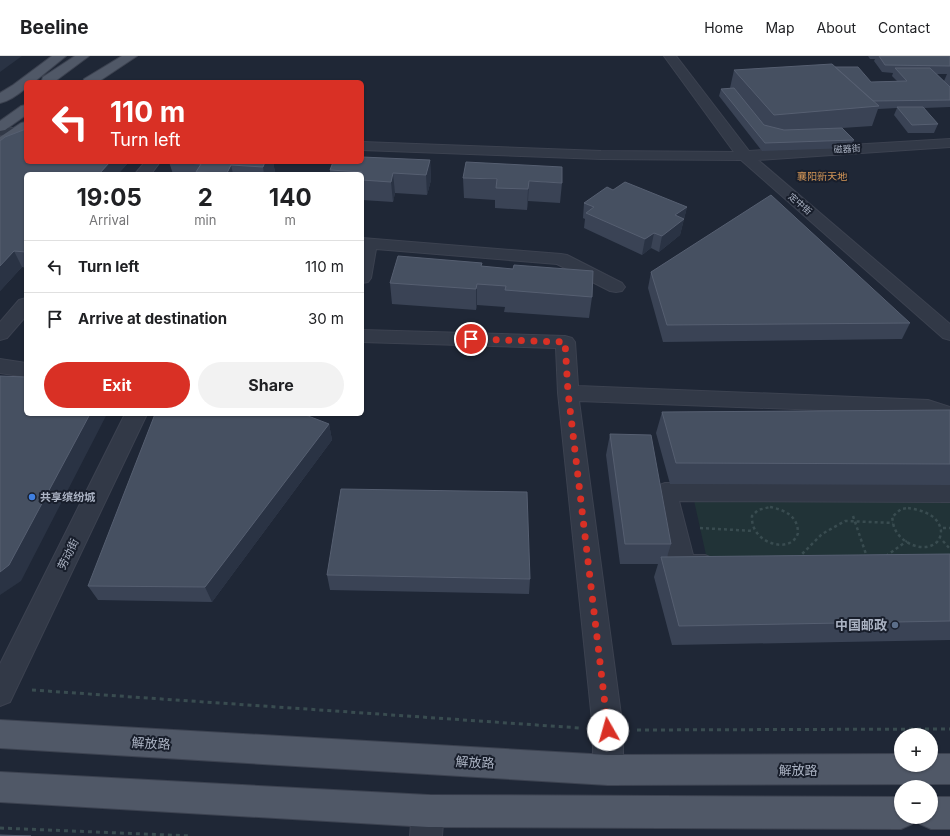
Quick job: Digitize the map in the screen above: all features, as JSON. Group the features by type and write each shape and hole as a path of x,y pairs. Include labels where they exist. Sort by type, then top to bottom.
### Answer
{"main road":[{"path":"30,80 48,56"},
{"path":"34,80 60,56"},
{"path":"91,80 122,56"},
{"path":"91,80 131,56"},
{"path":"50,80 88,60"},
{"path":"67,80 88,60"},
{"path":"0,100 22,91"},
{"path":"0,112 22,91"},
{"path":"0,127 24,110"},
{"path":"0,144 23,130"},
{"name":"解放路","path":"0,734 608,770 950,769"},
{"path":"0,787 427,824 894,813"},
{"path":"938,813 950,813"}],"street":[{"name":"定中街","path":"670,56 745,156 950,334"},
{"path":"0,131 23,130"},
{"name":"磁器街","path":"364,146 601,155 745,156 950,143"},
{"path":"145,172 151,164"},
{"path":"364,260 366,243 561,259 616,287"},
{"path":"0,334 24,306"},
{"path":"364,336 565,342 568,392 608,730 608,770"},
{"path":"0,366 24,370"},
{"path":"568,392 928,407 950,415"},
{"name":"劳动街","path":"1,690 135,416"},
{"path":"729,566 684,566 665,492 950,493"}],"path":[{"path":"845,493 867,559"},
{"path":"674,526 754,531 765,541 781,545 788,544 798,535 796,522 792,516 778,508 770,507 763,508 753,514 751,519 754,531"},
{"path":"917,508 933,516 943,528 945,535 943,541 939,545 924,548 907,542 900,536 892,523 892,517 901,509 917,508"},
{"path":"795,560 822,534 845,521 892,523"},
{"path":"943,528 950,528"},
{"path":"943,541 950,549"},
{"path":"882,558 907,542"},
{"path":"1,690 608,730 950,729"},
{"path":"0,828 191,836"}],"shaded area":[{"path":"693,496 950,498 950,562 708,564"}],"building":[{"path":"879,56 950,56 950,66 885,65"},
{"path":"832,64 879,106 774,115 734,70"},
{"path":"835,67 858,67 871,82 907,81 895,68 930,68 950,87 950,100 873,101"},
{"path":"734,88 764,125 784,130 842,128 854,140 765,143 721,89"},
{"path":"897,107 923,107 938,124 912,125"},
{"path":"24,130 24,164 108,164 101,172 24,172 24,252 14,251 0,266 0,141 5,137"},
{"path":"364,157 430,160 426,175 393,173 391,182 364,180 364,172 330,170 332,164 364,164"},
{"path":"466,162 562,167 562,183 529,181 528,189 496,188 497,179 463,178"},
{"path":"201,164 264,164 263,167 231,165 228,172 196,172"},
{"path":"625,182 687,207 675,215 684,219 662,236 654,233 645,239 586,213 594,207 584,203 607,187 613,190"},
{"path":"771,195 910,323 667,325 651,272"},
{"path":"398,256 482,263 481,266 513,269 514,265 593,271 592,297 505,290 506,286 477,284 476,289 390,283"},
{"name":"共享缤纷城","path":"0,376 24,377 24,416 89,416 9,565 0,572"},
{"path":"950,410 950,464 676,463 662,412"},
{"path":"154,416 308,416 329,424 205,587 88,586"},
{"path":"610,434 651,435 671,544 625,544"},
{"path":"341,489 527,492 530,579 327,575"},
{"path":"950,554 950,621 679,626 661,557"},
{"path":"0,835 31,836 0,836"}],"place":[{"name":"共享缤纷城","path":"32,497"},
{"name":"中国邮政","path":"895,625"}],"district":[{"name":"襄阳新天地","path":"822,176"}],"route":[{"path":"471,339 565,342 568,392 608,730"}]}
